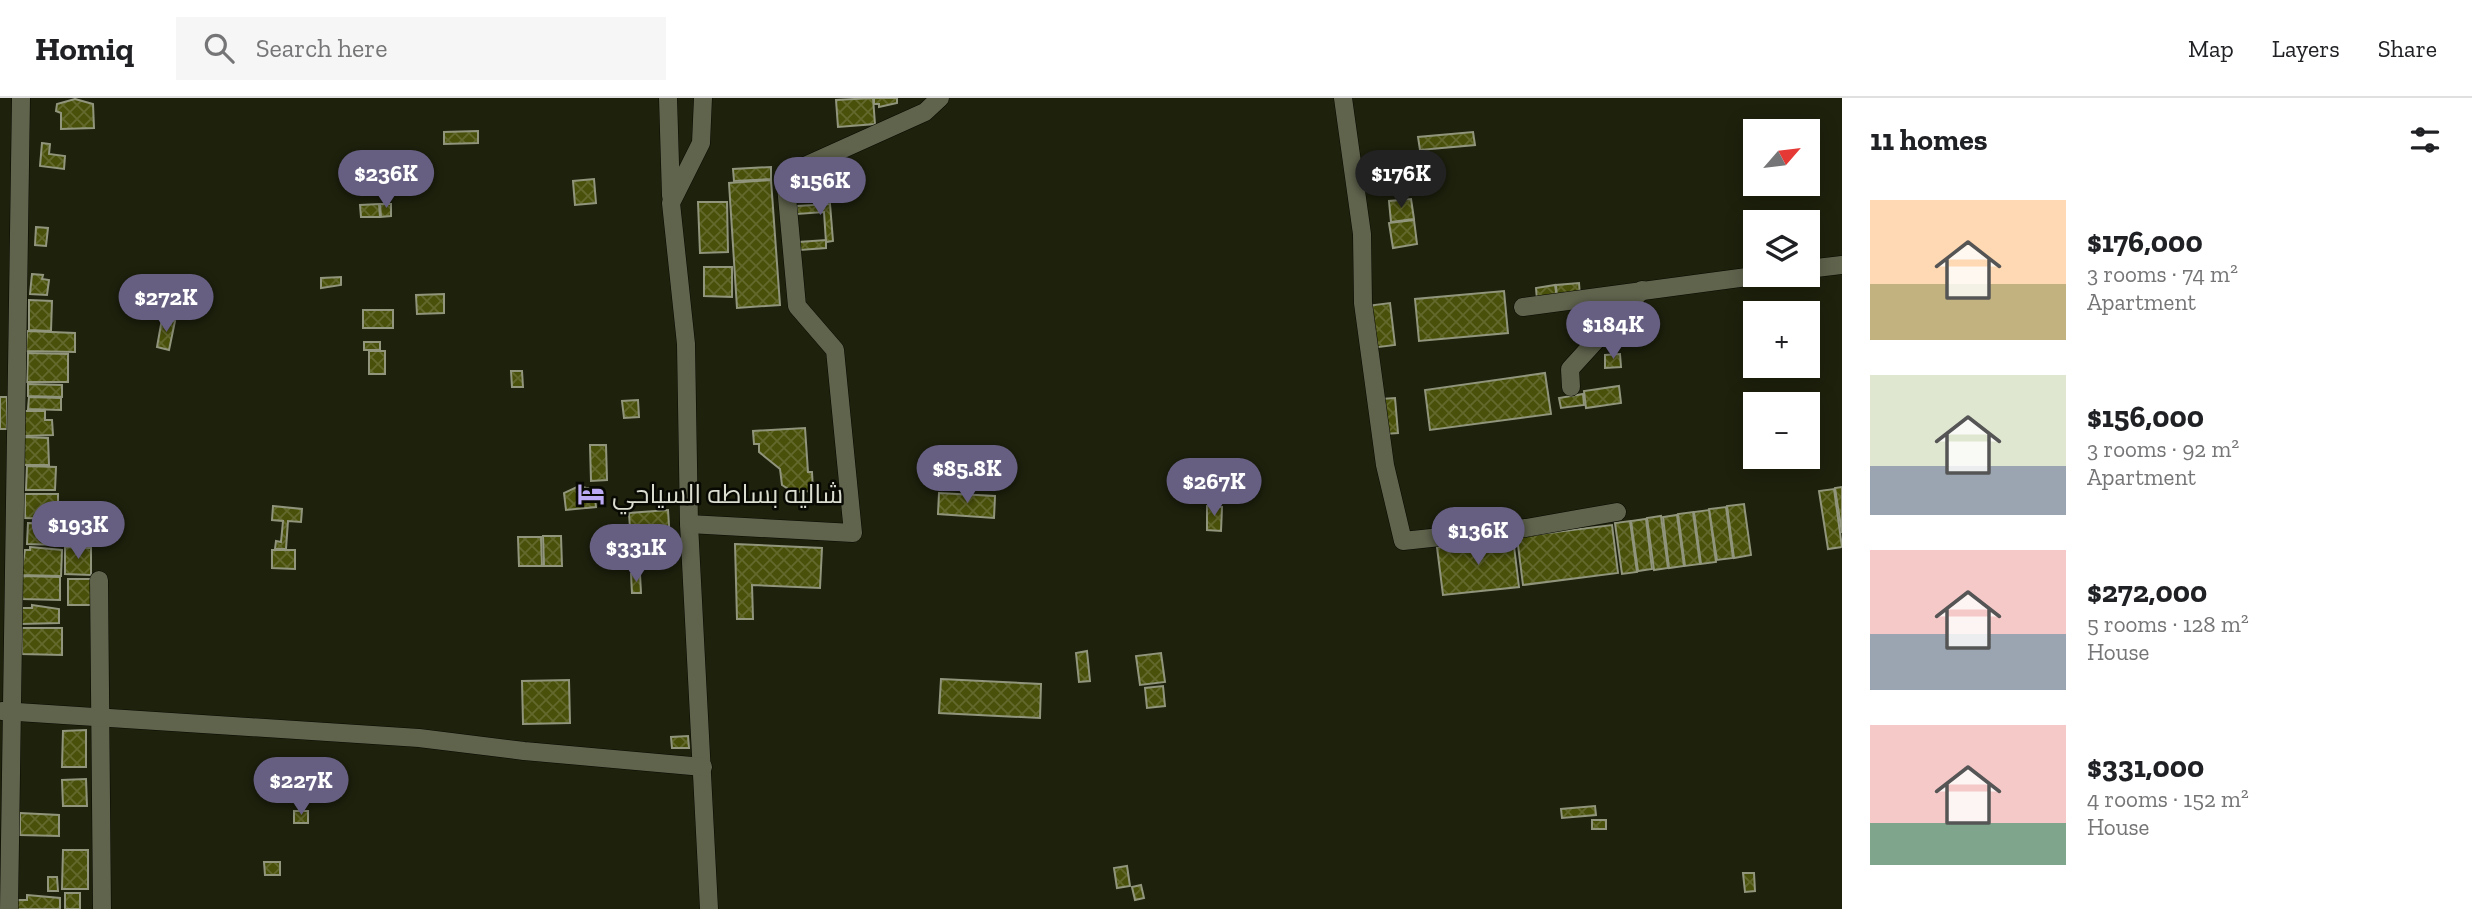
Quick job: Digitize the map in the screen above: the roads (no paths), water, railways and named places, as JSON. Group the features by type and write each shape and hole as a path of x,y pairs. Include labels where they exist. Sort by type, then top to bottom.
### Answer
{"street":[{"path":"9,909 5,712 9,390 21,98"},
{"path":"668,98 671,203 686,344 689,524 709,909"},
{"path":"671,203 701,144 703,98"},
{"path":"689,524 853,533 835,350 797,306 785,175 925,112 940,98"},
{"path":"1343,98 1362,234 1363,303 1385,465 1403,541 1526,528 1617,512"},
{"path":"1820,268 1842,265"},
{"path":"1523,307 1743,277"},
{"path":"1571,387 1570,369 1642,290"},
{"path":"99,580 102,909"},
{"path":"5,712 418,738 551,754 703,767"}],"place":[{"name":"شاليه بساطه السياحي","path":"591,494"}]}
